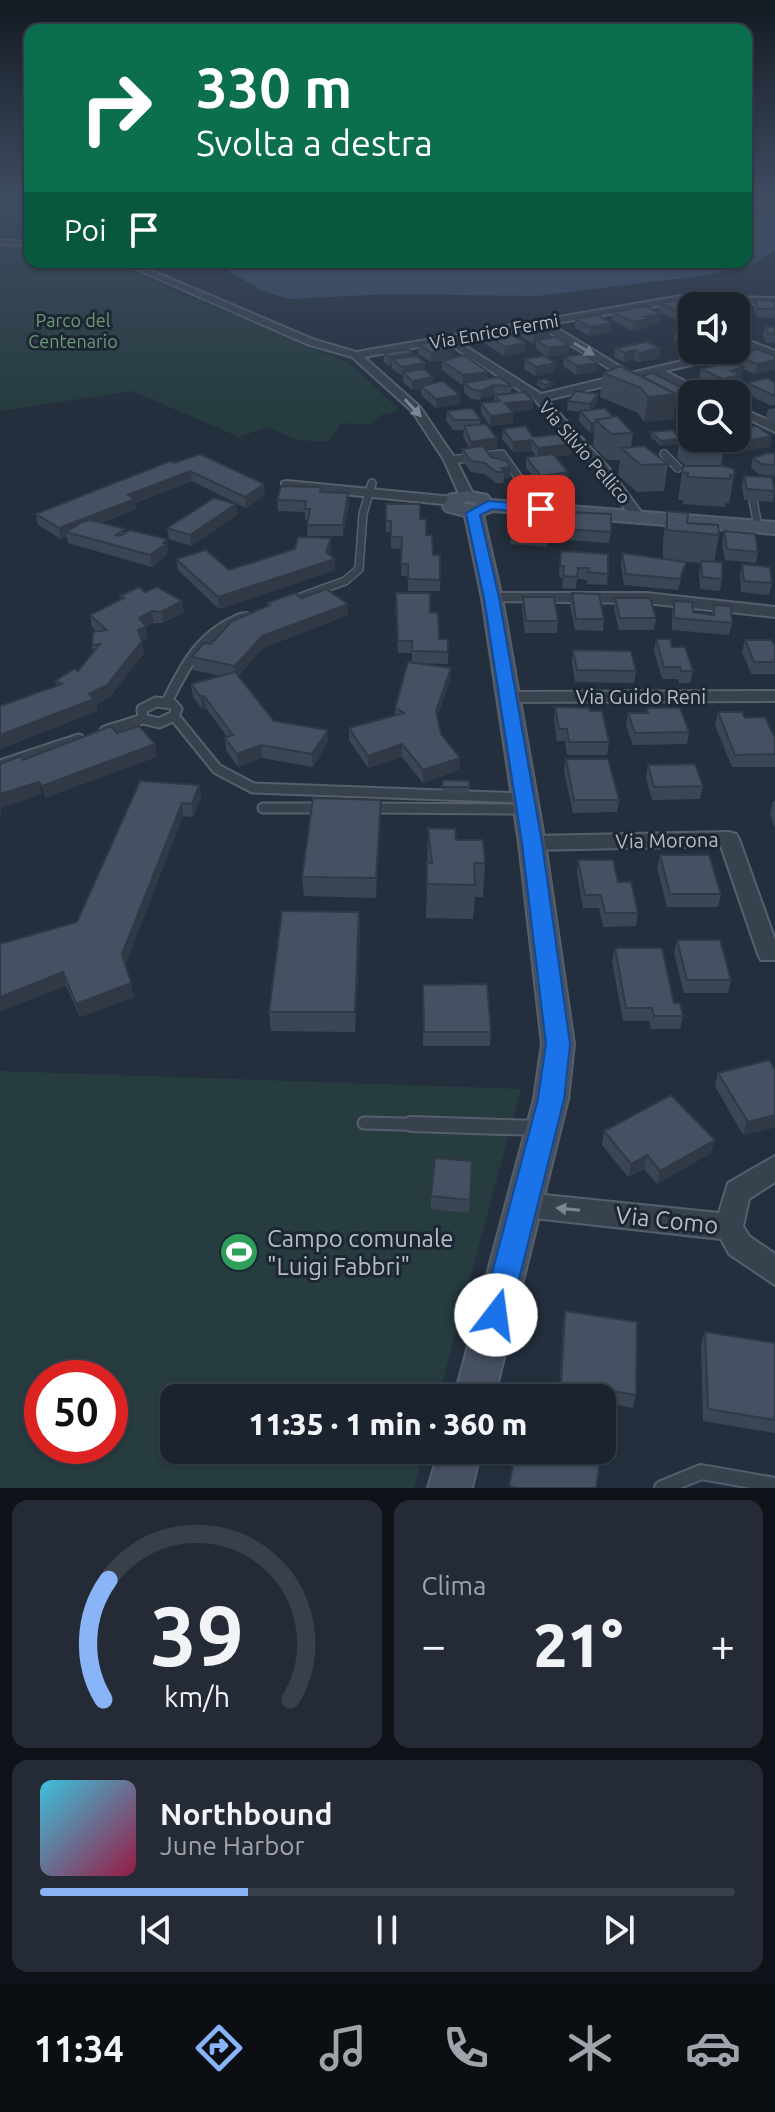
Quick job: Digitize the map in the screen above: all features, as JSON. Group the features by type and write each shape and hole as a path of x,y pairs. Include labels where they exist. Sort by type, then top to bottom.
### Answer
{"main road":[{"path":"478,1384 544,1128 558,1044 532,843 492,598 470,504 766,527"},
{"path":"450,1488 456,1464"}],"street":[{"path":"144,270 311,342 356,355 416,409 450,460 470,504"},
{"name":"Via Enrico Fermi","path":"356,355 678,299"},
{"name":"Via Enrico Fermi","path":"750,302 775,301"},
{"path":"539,322 629,376"},
{"name":"Via Silvio Pellico","path":"448,339 539,398 610,468 637,516"},
{"path":"750,348 775,354"},
{"path":"539,398 685,364"},
{"path":"656,371 678,382"},
{"path":"750,416 775,428"},
{"path":"287,485 369,488 470,504"},
{"path":"492,598 646,598 775,612"},
{"name":"Via Guido Reni","path":"507,697 775,696"},
{"name":"Via Morona","path":"532,843 729,839 769,954"},
{"name":"Via Como","path":"525,1205 729,1227 737,1192 775,1168"},
{"path":"729,1227 739,1245 775,1271"}],"lane":[{"path":"450,460 502,454 541,509"},
{"path":"664,454 678,468"},
{"path":"657,462 670,461"},
{"path":"277,605 355,576 359,569 369,488"},
{"path":"753,500 766,527"},
{"path":"167,702 203,638 222,625 249,615"},
{"path":"100,733 143,719 159,723 174,716 177,709 167,702 146,706 141,713 143,719"},
{"path":"174,716 211,764 238,784 253,788 525,804"},
{"path":"0,765 86,737"},
{"path":"354,808 525,804"},
{"path":"263,808 339,808"},
{"path":"364,1123 544,1128"},
{"path":"662,1488 701,1472 775,1485"}],"green space":[{"name":"Parco del Centenario","path":"0,270 132,270 171,288 168,291 191,297 190,300 197,299 350,364 400,410 381,415 370,425 341,423 329,442 299,440 267,427 239,437 132,391 0,411"},
{"name":"Campo comunale \"Luigi Fabbri\"","path":"0,1071 521,1089 442,1384 160,1384 160,1464 420,1464 414,1488 0,1488"}],"water":[{"path":"729,270 537,296 390,294 289,299 263,291 228,271"}],"building":[{"path":"678,300 678,311 677,311 660,303"},
{"path":"755,300 775,301 775,309 758,309"},
{"path":"645,306 661,314 633,322 613,312"},
{"path":"597,315 612,323 590,327 575,319"},
{"path":"539,324 550,332 534,335 522,327"},
{"path":"765,327 775,327 775,334 768,333"},
{"path":"505,331 525,343 505,347 485,334"},
{"path":"556,337 569,345 549,348 536,340"},
{"path":"440,341 453,349 431,353 419,344"},
{"path":"647,342 660,348 625,353 615,348"},
{"path":"407,349 412,353 389,357 384,353"},
{"path":"757,349 775,356 775,360 757,364 750,361 750,351"},
{"path":"584,354 597,363 577,366 564,357"},
{"path":"464,355 488,372 463,375 442,361"},
{"path":"416,356 425,363 402,367 392,359"},
{"path":"544,356 556,363 536,367 525,359"},
{"path":"714,364 744,367 731,371 740,375 723,379 701,369 716,365"},
{"path":"620,366 676,394 648,397 641,388 603,373"},
{"path":"424,369 433,377 412,381 403,372"},
{"path":"653,373 678,386 678,396 676,397 676,394 641,376"},
{"path":"499,377 512,386 494,385 481,391 471,389 464,383"},
{"path":"767,378 775,382 775,396 750,384"},
{"path":"545,379 553,383 545,385 537,381"},
{"path":"443,381 460,395 436,399 421,386"},
{"path":"576,391 598,394 590,404 568,401"},
{"path":"525,392 533,401 505,403 513,413 491,416 481,403 500,401 494,395"},
{"path":"472,408 481,420 454,420 447,411"},
{"path":"605,408 613,417 596,420 595,423 591,423 580,411"},
{"path":"617,416 633,433 611,434 596,420"},
{"path":"486,424 497,438 471,442 464,426"},
{"path":"525,426 533,437 563,434 572,444 538,448 532,440 513,442 503,429"},
{"path":"756,426 772,436 750,440 750,427"},
{"path":"673,430 678,439 661,441 651,432"},
{"path":"483,446 491,457 507,461 511,467 501,468 504,472 496,472 485,463 471,461 462,449"},
{"path":"644,446 668,464 641,465 621,448"},
{"path":"775,453 775,465 761,464 753,458"},
{"path":"200,454 264,484 245,497 190,471 128,495 135,499 59,528 36,514 170,461 175,463"},
{"path":"553,454 568,472 541,476 526,457"},
{"path":"683,466 723,466 734,469 734,476 730,475 730,479 688,477 688,473 682,472"},
{"path":"744,476 772,477 775,491 747,489"},
{"path":"281,486 321,487 320,492 348,493 343,525 307,525 310,509 305,509 306,501 277,500"},
{"path":"214,498 236,504 190,535 167,528"},
{"path":"386,504 420,504 420,519 426,519 426,535 432,535 433,555 440,555 440,580 408,579 408,564 401,564 402,537 391,537 391,521 386,521"},
{"path":"667,511 688,513 687,523 718,525 719,535 667,530"},
{"path":"567,512 611,514 611,532 566,529"},
{"path":"514,515 550,518 548,535 511,533"},
{"path":"91,520 125,529 116,535 130,530 167,539 163,543 166,544 150,555 66,532"},
{"path":"724,531 755,534 758,552 727,549"},
{"path":"298,537 331,538 326,552 335,559 218,597 176,559 206,550 229,570 295,549"},
{"path":"561,551 608,554 608,574 578,568 577,577 563,576"},
{"path":"622,553 686,562 680,579 626,574"},
{"path":"701,561 722,562 722,579 702,577"},
{"path":"742,564 770,567 772,583 744,581"},
{"path":"139,587 145,592 157,587 182,601 161,612 152,611 139,618 146,626 138,630 142,641 107,685 89,694 94,699 0,735 0,706 62,684 55,681 74,669 78,671 100,644 92,645 93,632 107,630 90,615"},
{"path":"326,589 348,604 262,636 235,666 192,657 204,643 211,644 232,621 270,605 267,603 295,593 301,598"},
{"path":"396,593 430,593 430,612 438,613 439,639 448,639 448,652 412,651 412,641 398,641"},
{"path":"572,593 599,594 604,619 576,619"},
{"path":"523,597 554,597 558,621 526,621"},
{"path":"615,598 650,598 656,618 620,618"},
{"path":"674,601 692,602 693,612 714,615 714,605 731,606 732,623 674,618"},
{"path":"656,639 670,639 672,647 685,647 693,671 664,667"},
{"path":"745,640 772,640 775,662 754,662"},
{"path":"573,650 631,651 636,671 577,670"},
{"path":"408,662 451,668 436,711 441,734 460,758 423,770 402,744 368,756 349,728 404,713 395,708"},
{"path":"235,672 274,721 328,730 312,754 261,745 237,754 225,738 233,735 204,696 201,697 191,684"},
{"path":"555,707 602,711 609,742 569,742 567,729 559,729"},
{"path":"647,708 680,708 689,732 635,733 628,713 648,713"},
{"path":"718,712 742,712 745,718 765,717 775,738 775,754 735,755"},
{"path":"111,726 117,733 139,726 155,744 42,786 39,782 0,794 0,764 21,756 23,760"},
{"path":"566,759 608,759 619,800 574,800"},
{"path":"695,764 703,786 654,787 648,765"},
{"path":"443,780 469,781 469,787 442,787"},
{"path":"140,781 199,785 192,804 182,803 122,954 131,983 76,1004 63,972 0,997 0,944 77,922"},
{"path":"313,798 381,800 376,878 302,877"},
{"path":"428,828 455,829 456,840 483,840 485,863 474,863 475,885 427,884 427,863 432,863"},
{"path":"660,855 709,855 721,894 670,894"},
{"path":"578,860 613,860 618,882 631,882 638,913 605,913 601,895 585,895"},
{"path":"282,911 359,912 355,1012 269,1012"},
{"path":"677,940 720,940 731,980 687,980"},
{"path":"615,948 662,948 674,1003 680,1003 683,1016 654,1016 652,1008 626,1008"},
{"path":"487,984 491,1032 424,1032 423,985"},
{"path":"769,1060 775,1070 775,1115 748,1122 718,1073"},
{"path":"671,1095 715,1140 660,1171 647,1155 631,1164 604,1131"},
{"path":"435,1158 472,1161 470,1200 431,1196"},
{"path":"565,1311 637,1322 636,1395 616,1392 616,1384 561,1383"},
{"path":"705,1332 775,1343 775,1420 708,1409"},
{"path":"513,1464 599,1464 596,1488 509,1486"}],"place":[{"name":"Campo comunale \"Luigi Fabbri\"","path":"239,1252"}],"route":[{"path":"496,1315 551,1099 558,1044 532,843 492,598 473,513 484,510 488,505 541,509"}]}
